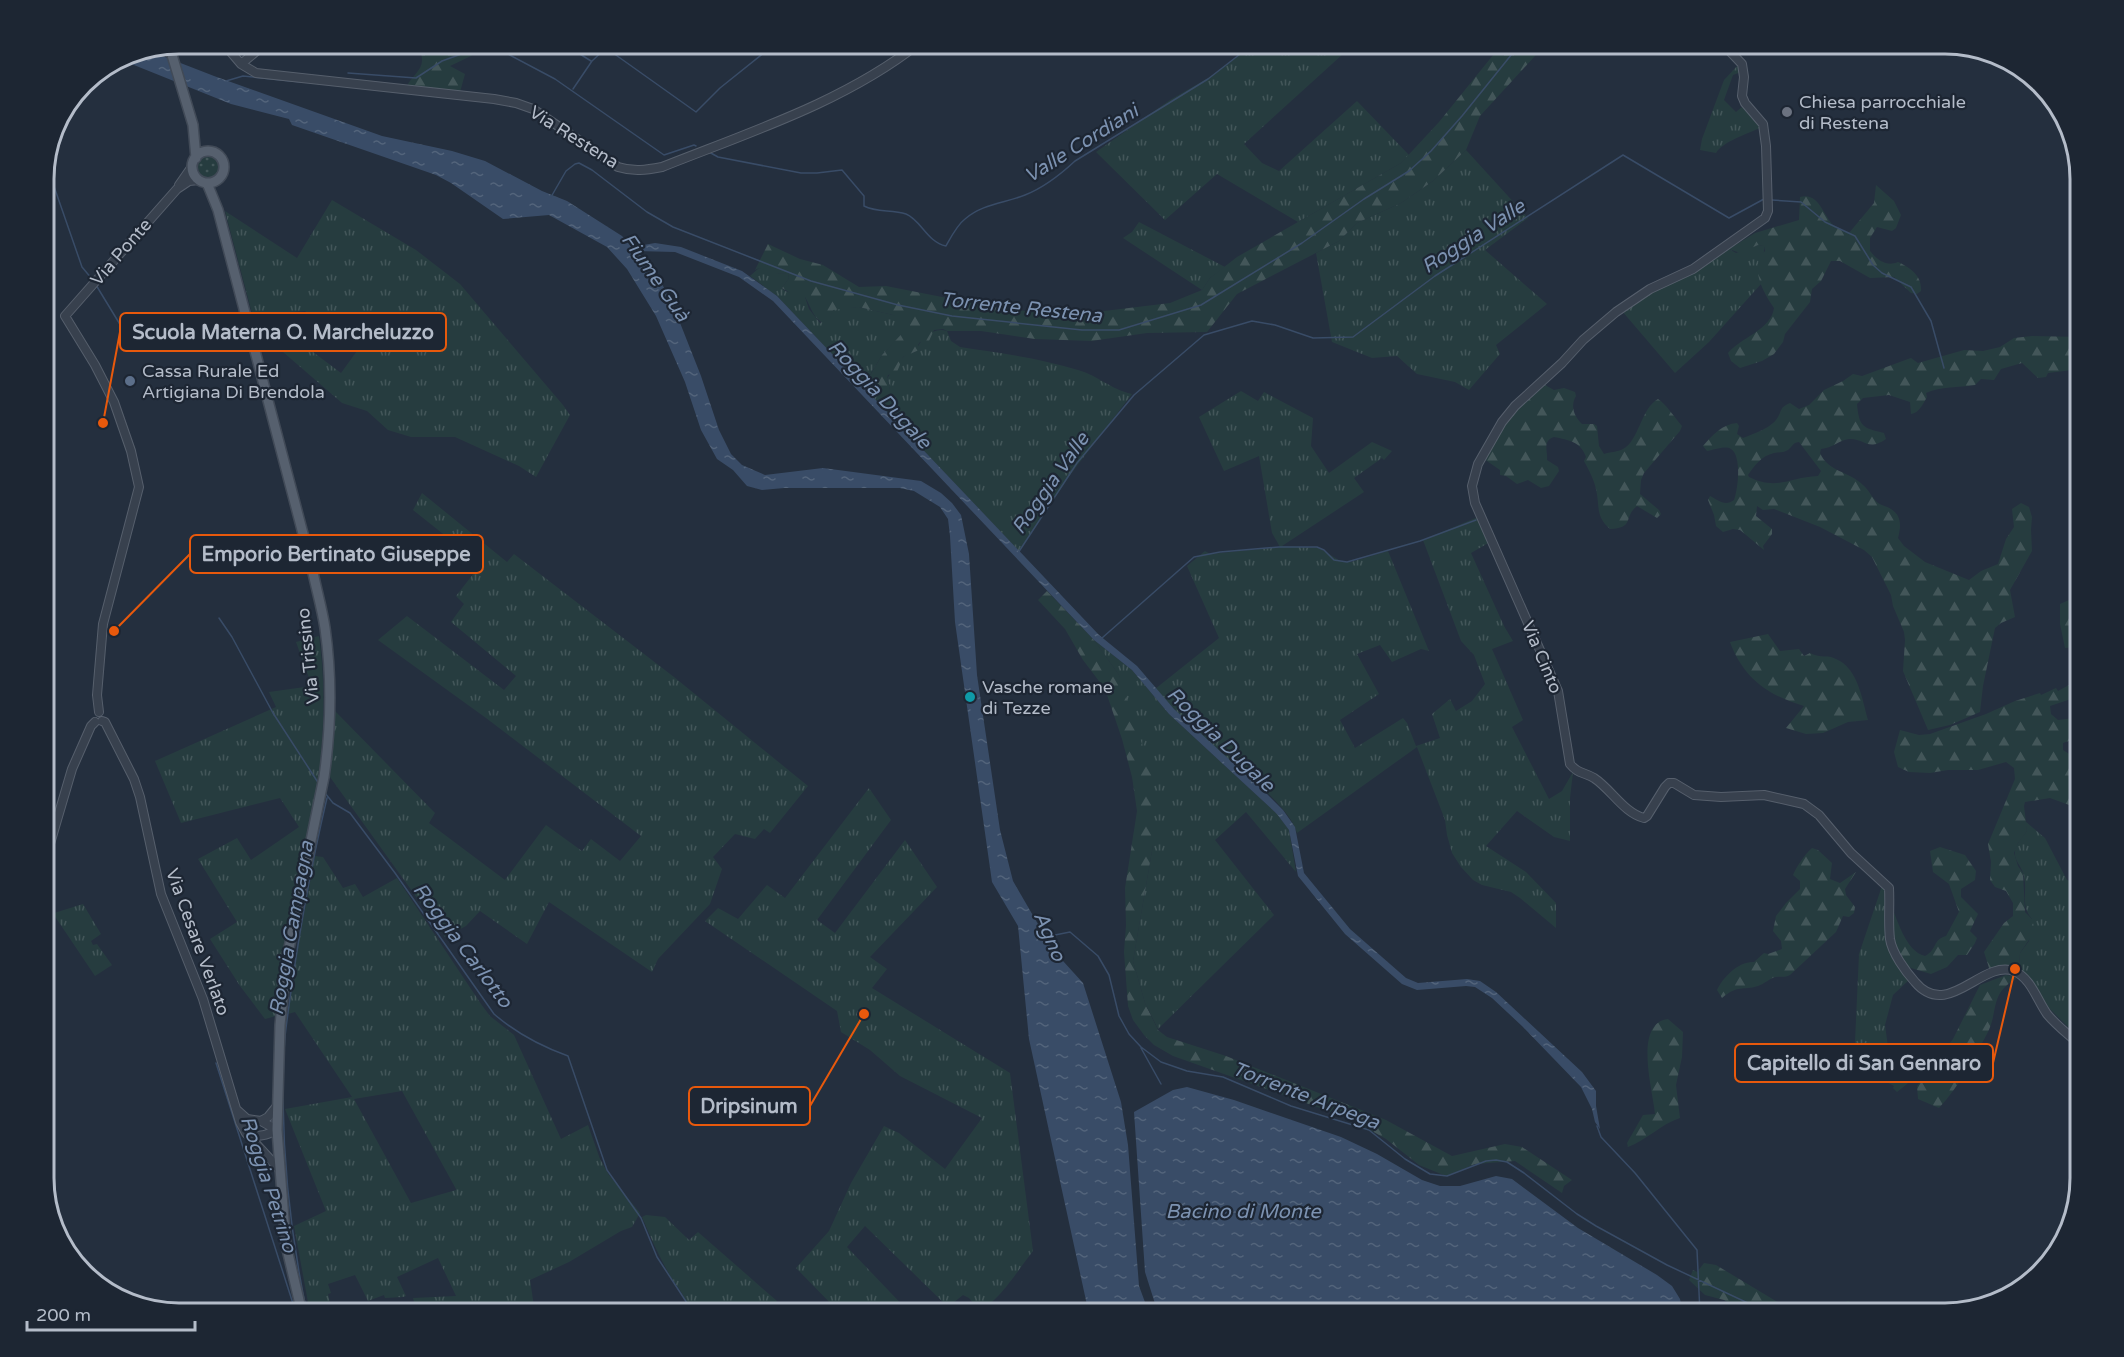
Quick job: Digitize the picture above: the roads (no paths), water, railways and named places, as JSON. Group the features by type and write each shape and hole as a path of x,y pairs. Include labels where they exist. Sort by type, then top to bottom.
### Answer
{"main road":[{"name":"Via Trissino","path":"172,54 193,125 210,151 218,154 223,161 224,169 216,194 218,210 312,568 325,627 330,686 328,750 286,958 280,1025 277,1106"},
{"name":"Via Trissino","path":"193,125 194,174 203,181 218,210"},
{"path":"194,162 202,153 210,151"},
{"path":"203,181 215,181 221,176"},
{"path":"277,1106 286,1245 299,1303"}],"street":[{"path":"232,54 241,64 253,54"},
{"name":"Via Restena","path":"241,64 256,72 516,103 542,115 618,166 632,171 642,171 663,167 822,102 904,54"},
{"name":"Via Cinto","path":"1732,54 1742,64 1744,77 1742,96 1745,103 1763,124 1768,210 1765,218 1693,269 1650,290 1616,312 1583,340 1563,363 1515,406 1502,422 1478,464 1472,486 1475,503 1558,691 1569,764 1575,771 1593,778 1633,812 1644,818 1669,783 1674,783 1694,795 1721,797 1764,795 1804,804 1814,810 1851,853 1889,888 1890,940 1908,974 1924,993 1934,996 1947,994 1991,974 2008,969 2017,972 2029,983 2048,1015 2070,1036"},
{"name":"Via Ponte","path":"99,721 93,716 99,712 97,695 103,624 140,487 114,402 65,315 177,189 194,162"},
{"name":"Via Ponte","path":"177,189 189,181 203,181"},
{"path":"54,830 72,769 91,726 99,721"},
{"name":"Via Cesare Verlato","path":"99,721 105,722 117,744 140,797 161,894 199,989 240,1122 280,1170"},
{"path":"261,1121 277,1106"},
{"path":"236,1109 248,1119 261,1121 277,1130"},
{"path":"246,1132 256,1137 277,1130"}],"water":[{"name":"Fiume Guà","path":"161,55 382,136 452,151 485,161 542,191 567,201 622,236 632,247 655,243 681,247 742,271 777,296 1099,635 1137,666 1174,709 1283,810 1295,827 1304,873 1350,929 1406,978 1418,983 1467,979 1480,981 1496,992 1582,1072 1596,1091 1600,1129 1581,1087 1492,998 1475,987 1417,990 1402,984 1345,934 1298,876 1289,830 1277,814 1169,714 1132,670 1094,640 773,301 739,277 675,252 637,251 655,272 671,300 701,376 719,430 731,454 742,465 765,475 823,468 921,481 941,493 961,515 969,554 977,675 1000,830 1013,881 1053,950 1083,983 1121,1102 1128,1145 1139,1286 1145,1303 1087,1303 1029,1039 1018,926 992,882 955,622 948,519 940,507 914,491 900,488 762,490 747,486 733,470 717,459 701,430 685,382 656,316 627,269 607,247 549,215 503,219 436,175 292,125 289,119 231,104 131,64"},
{"name":"Bacino di Monte","path":"1187,1087 1234,1100 1341,1137 1377,1154 1422,1180 1440,1186 1460,1186 1496,1176 1512,1179 1578,1228 1672,1286 1681,1303 1155,1303 1145,1272 1134,1112 1173,1090"}],"waterway":[{"name":"Valle Cordiani","path":"348,73 416,78 442,61 461,54"},
{"name":"Valle Cordiani","path":"508,54 555,79 664,155 696,146"},
{"path":"580,54 591,61"},
{"path":"573,89 600,54"},
{"path":"614,54 696,112 720,88 762,54"},
{"name":"Valle Cordiani","path":"709,152 718,157 801,173 842,170 864,196 864,206 874,210 906,214 916,221 929,236 939,244 946,246 959,224 972,214 986,207 1025,195 1045,185 1075,161 1208,79 1240,54"},
{"name":"Torrente Restena","path":"551,197 566,171 579,163 592,170 647,212 673,227 811,281 898,305 952,316 1082,330 1119,330 1201,305 1302,243 1364,199 1409,171 1431,151 1462,116 1512,54"},
{"name":"Valle Cordiani","path":"226,81 243,76 301,82"},
{"name":"Roggia Valle","path":"1018,553 1077,463 1134,395 1204,335 1252,321 1275,325 1313,338 1353,337 1435,276 1623,155 1729,218 1764,199"},
{"path":"54,186 82,267 92,279"},
{"name":"Roggia Valle","path":"1772,200 1801,202 1825,222 1855,236 1873,265 1882,273 1911,287 1931,321 1944,368"},
{"path":"96,285 124,331"},
{"path":"1102,638 1194,557 1220,552 1279,547 1317,547 1324,550 1334,560 1347,562 1420,541 1476,520"},
{"name":"Roggia Carlotto","path":"219,618 232,637 273,713 319,784"},
{"name":"Roggia Carlotto","path":"325,793 333,803 350,813 494,1014 529,1038 568,1056 607,1170 641,1218 657,1257 687,1303"},
{"name":"Roggia Campagna","path":"305,1303 293,1234 287,1181 283,1101 284,1055 299,941 314,855 327,798"},
{"name":"Torrente Arpega","path":"1045,937 1070,932 1098,956 1109,975 1119,1016 1129,1034 1141,1047 1161,1062 1187,1071 1223,1077 1291,1106 1369,1130 1405,1159 1430,1174 1447,1176 1486,1161 1507,1162 1596,1226 1667,1265 1748,1303"},
{"path":"1141,1048 1161,1084"},
{"name":"Roggia Petrino","path":"216,1063 293,1303"},
{"name":"Roggia Dugale","path":"1597,1126 1601,1137 1635,1173 1697,1250 1700,1303"}],"place":[{"name":"Chiesa parrocchiale di Restena","path":"1787,112"},
{"name":"Cassa Rurale Ed Artigiana Di Brendola","path":"130,381"},
{"name":"Scuola Materna O. Marcheluzzo","path":"103,423"},
{"name":"Emporio Bertinato Giuseppe","path":"114,631"},
{"name":"Vasche romane di Tezze","path":"970,697"},
{"name":"Capitello di San Gennaro","path":"2015,969"},
{"name":"Dripsinum","path":"864,1014"}],"water label":[{"name":"Agno","path":"1050,936"}]}
